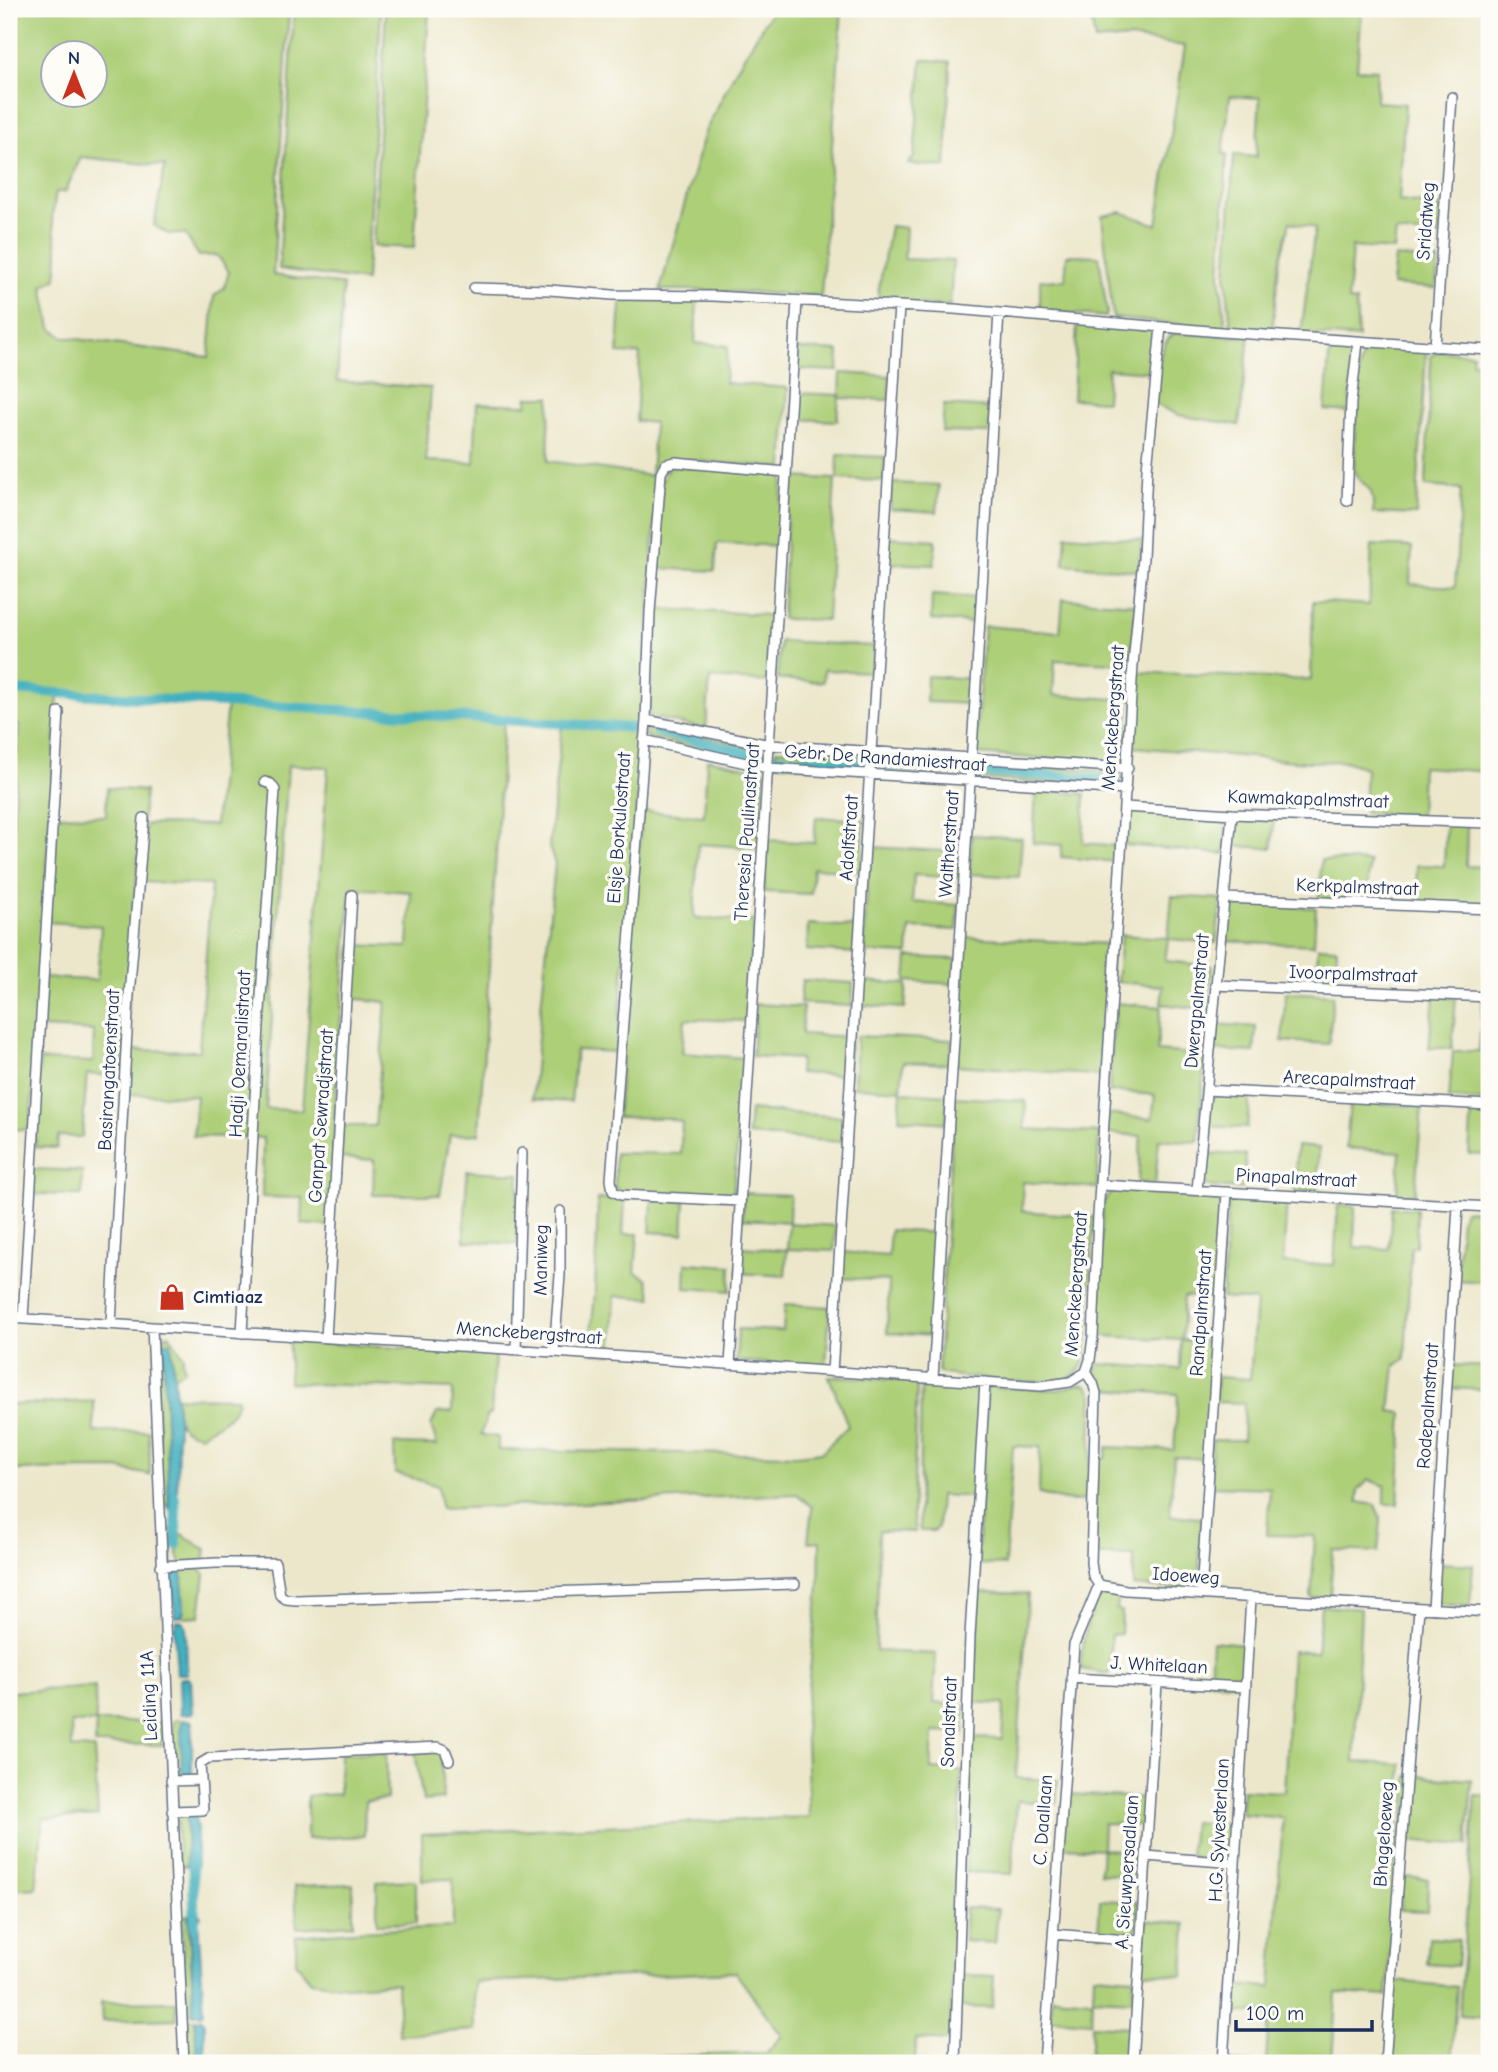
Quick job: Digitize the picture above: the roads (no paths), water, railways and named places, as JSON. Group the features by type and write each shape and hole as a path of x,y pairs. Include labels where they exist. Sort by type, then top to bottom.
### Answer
{"street":[{"name":"Sridatweg","path":"1435,347 1452,97"},
{"path":"474,288 612,295 713,296 899,306 1489,350"},
{"name":"Theresia Paulinastraat","path":"730,1366 797,301"},
{"name":"Adolfstraat","path":"832,1372 899,306"},
{"name":"Waltherstraat","path":"933,1378 999,313"},
{"name":"Menckebergstraat","path":"9,1318 985,1382 1055,1385 1070,1382 1086,1372 1093,1337 1133,665 1143,558 1148,457 1161,327"},
{"path":"1347,501 1351,402 1358,342"},
{"name":"Elsje Borkulostraat","path":"739,1201 636,1197 613,1191 611,1180 616,1097 646,720 650,612 661,473 666,464 675,462 786,472"},
{"path":"23,1319 60,712"},
{"name":"Gebr. De Randamiestraat","path":"646,720 770,745 1128,768"},
{"name":"Gebr. De Randamiestraat","path":"643,740 768,768 1126,790"},
{"name":"Hadji Oemaralistraat","path":"242,1333 275,790 271,784 265,782"},
{"name":"Kawmakapalmstraat","path":"1125,807 1231,814 1489,823"},
{"name":"Dwergpalmstraat","path":"1197,1190 1231,814"},
{"name":"Basirangatoenstraat","path":"111,1324 130,995 144,818"},
{"name":"Ganpat Sewradjstraat","path":"326,1338 352,895"},
{"name":"Kerkpalmstraat","path":"1224,898 1489,909"},
{"name":"Ivoorpalmstraat","path":"1215,985 1489,997"},
{"name":"Arecapalmstraat","path":"1206,1090 1489,1105"},
{"path":"516,1350 522,1153"},
{"name":"Pinapalmstraat","path":"1101,1185 1489,1208"},
{"name":"Randpalmstraat","path":"1201,1594 1227,1192"},
{"name":"Rodepalmstraat","path":"1433,1609 1458,1206"},
{"name":"Maniweg","path":"554,1352 560,1275 560,1211"},
{"name":"Leiding 11A","path":"152,1327 176,1811 184,2063"},
{"path":"1086,1372 1096,1393 1091,1563 1093,1576 1099,1585"},
{"name":"Sonalstraat","path":"955,2063 970,1636 985,1382"},
{"path":"163,1566 275,1563 280,1595 296,1600 795,1584"},
{"name":"Idoeweg","path":"1099,1585 1126,1590 1489,1612"},
{"name":"C. Daallaan","path":"1044,2063 1074,1645 1099,1585"},
{"name":"H.G. Sylvesterlaan","path":"1223,2063 1251,1598"},
{"name":"Bhageloeweg","path":"1385,2063 1419,1608"},
{"name":"J. Whitelaan","path":"1071,1678 1245,1687"},
{"name":"A. Sieuwpersadlaan","path":"1133,2063 1157,1684"},
{"path":"176,1811 203,1810 196,1780 200,1764 210,1758 438,1747 445,1750 449,1759"},
{"path":"173,1781 196,1780"},
{"path":"1146,1856 1235,1863"},
{"path":"1053,1934 1140,1941"}],"water":[{"path":"163,1342 171,1342 178,1423 177,1508 169,1508"},
{"path":"174,1569 181,1569 182,1572 184,1610 181,1617 175,1617 171,1573"},
{"path":"177,1621 182,1621 186,1626 187,1674 177,1674 174,1628"},
{"path":"179,1678 188,1678 191,1681 193,1713 180,1714"},
{"path":"183,1720 190,1720 192,1723 190,1778 184,1778 182,1774"},
{"path":"186,1813 194,1813 197,1827 197,1866 187,1866"},
{"path":"191,1914 201,1916 198,1920 204,2011 201,2014 194,2014 193,2011 191,1929 188,1917"},
{"path":"195,2019 202,2019 205,2025 204,2062 197,2062"}],"waterway":[{"path":"9,690 635,728"},
{"path":"656,731 763,757"},
{"path":"777,758 862,763"},
{"path":"878,764 957,770"},
{"path":"983,772 1118,780"},
{"path":"175,1497 177,1545"},
{"path":"192,1854 195,1926"}],"place":[{"name":"Cimtiaaz","path":"172,1297"}]}
